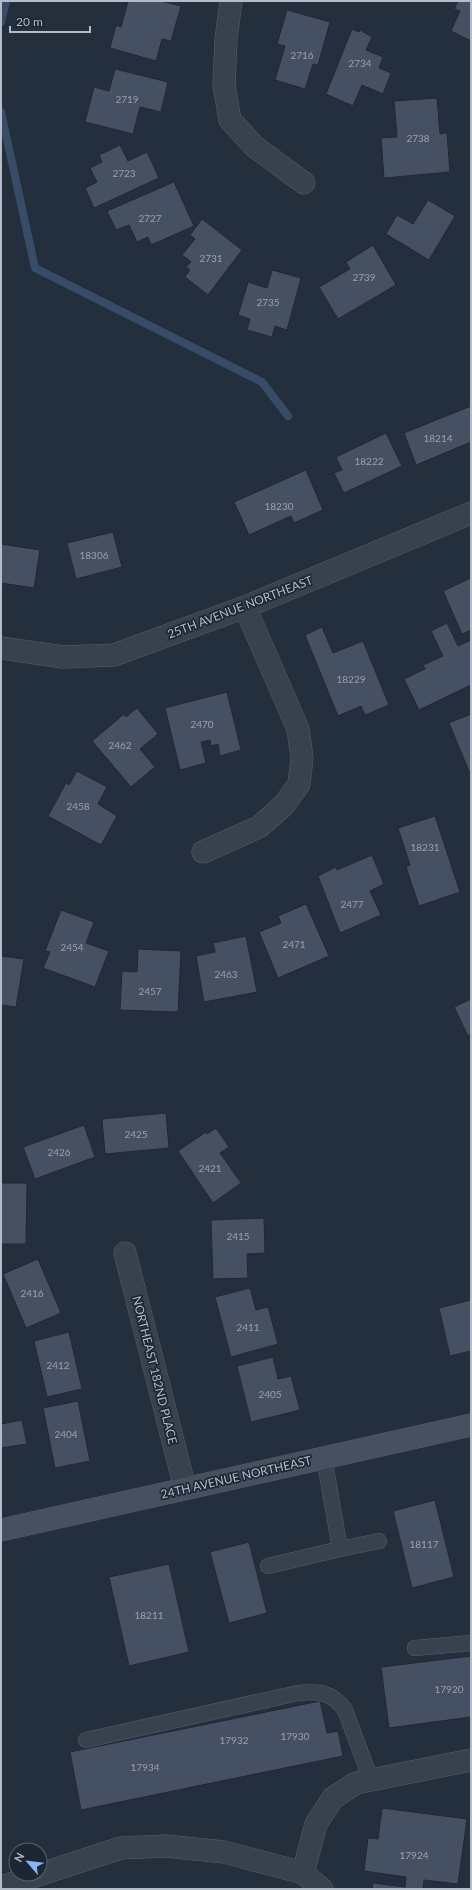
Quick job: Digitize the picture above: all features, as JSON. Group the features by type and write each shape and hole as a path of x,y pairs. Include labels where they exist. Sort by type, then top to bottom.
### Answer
{"main road":[{"name":"24TH AVENUE NORTHEAST","path":"1,1530 471,1425"}],"street":[{"path":"231,1 226,39 224,85 230,120 255,148 304,183"},
{"name":"25TH AVENUE NORTHEAST","path":"1,648 63,657 114,655 245,607 471,514"},
{"path":"203,852 259,827 284,805 298,784 302,758 298,729 245,607"},
{"name":"NORTHEAST 182ND PLACE","path":"125,1253 185,1488"},
{"path":"303,1873 316,1824 333,1798 356,1783 471,1760"},
{"path":"1,1887 121,1848 166,1846 224,1852 303,1873 322,1889"}],"lane":[{"path":"324,1457 340,1549"},
{"path":"268,1566 379,1541"},
{"path":"415,1648 471,1643"},
{"path":"86,1740 298,1693 314,1692 326,1694 337,1700 345,1710 372,1780"}],"building":[{"path":"128,1 161,1 181,6 171,41 162,39 156,61 110,48 116,25 121,27"},
{"path":"458,1 471,1 471,41 451,31 460,11 454,9"},
{"path":"287,10 330,22 318,65 313,64 305,89 275,80 285,46 277,44"},
{"path":"352,29 359,32 360,30 372,37 366,50 383,57 379,68 391,73 383,94 362,85 353,106 326,94"},
{"path":"115,69 168,82 161,112 140,107 133,134 85,122 94,87 109,91"},
{"path":"437,98 440,134 447,133 450,172 384,178 381,138 397,137 394,101"},
{"path":"120,145 128,161 147,152 159,178 94,208 85,188 97,182 90,168 102,162 99,155"},
{"path":"174,182 194,226 151,245 148,237 137,242 129,225 116,230 107,211"},
{"path":"428,200 455,216 429,260 386,234 397,215 413,224"},
{"path":"202,219 242,250 208,295 185,277 190,270 186,267 191,262 182,255 195,239 190,235"},
{"path":"373,245 396,285 338,319 319,287 350,269 346,262"},
{"path":"272,270 301,278 287,330 275,326 272,337 247,330 250,319 238,315 248,282 267,288"},
{"path":"471,406 471,442 416,465 404,433"},
{"path":"386,433 402,466 344,493 334,473 342,470 336,457"},
{"path":"306,470 323,510 294,523 291,516 249,535 234,502"},
{"path":"113,532 122,567 76,579 67,543"},
{"path":"1,544 40,550 34,588 1,583"},
{"path":"471,578 471,630 462,634 443,591"},
{"path":"447,623 458,646 471,640 471,685 419,710 404,679 425,669 423,665 443,656 431,631"},
{"path":"322,627 333,653 363,641 389,705 365,715 361,706 338,716 305,635"},
{"path":"227,692 241,750 220,756 218,744 211,746 210,740 201,742 206,763 180,770 165,708"},
{"path":"137,708 158,734 140,749 155,767 131,787 92,741 124,714 126,717"},
{"path":"471,714 471,776 449,723"},
{"path":"77,771 107,787 98,804 117,816 101,845 48,816 66,783 69,785"},
{"path":"435,816 460,892 419,906 406,867 410,865 398,828"},
{"path":"372,855 384,884 370,891 381,915 340,933 318,876 336,867 337,870"},
{"path":"306,904 329,956 278,978 259,932 281,923 278,916"},
{"path":"61,910 94,922 86,943 109,951 95,987 43,968 50,952 45,951"},
{"path":"246,936 257,992 204,1002 196,956 215,952 213,943"},
{"path":"138,949 181,951 178,1012 120,1010 122,971 137,972"},
{"path":"1,956 24,959 16,1007 1,1005"},
{"path":"471,999 471,1034 468,1036 454,1007"},
{"path":"166,1113 169,1148 105,1154 102,1119"},
{"path":"84,1125 95,1157 35,1179 23,1147"},
{"path":"216,1128 229,1147 220,1153 241,1183 213,1203 178,1151 206,1132 207,1134"},
{"path":"1,1183 27,1183 26,1244 1,1244"},
{"path":"264,1218 265,1253 247,1254 248,1278 213,1279 211,1220"},
{"path":"38,1259 61,1313 26,1328 3,1274"},
{"path":"250,1288 256,1310 268,1307 278,1344 231,1357 215,1297"},
{"path":"471,1300 471,1351 450,1356 439,1308"},
{"path":"69,1332 82,1389 47,1397 34,1341"},
{"path":"273,1357 278,1379 291,1376 300,1410 251,1422 237,1366"},
{"path":"78,1401 90,1461 55,1468 43,1408"},
{"path":"22,1420 27,1444 1,1448 1,1424"},
{"path":"435,1500 454,1577 412,1588 393,1511"},
{"path":"249,1542 267,1613 229,1623 210,1552"},
{"path":"169,1564 189,1652 129,1666 109,1577"},
{"path":"471,1656 471,1717 389,1728 381,1667"},
{"path":"320,1701 327,1733 338,1731 343,1756 81,1810 70,1752"},
{"path":"382,1808 467,1819 458,1884 424,1880 423,1889 372,1889 373,1883 405,1887 406,1877 364,1871 368,1838 378,1839"}],"waterway":[{"path":"1,22 6,1"},
{"path":"1,112 35,268 262,382 288,416"}]}
